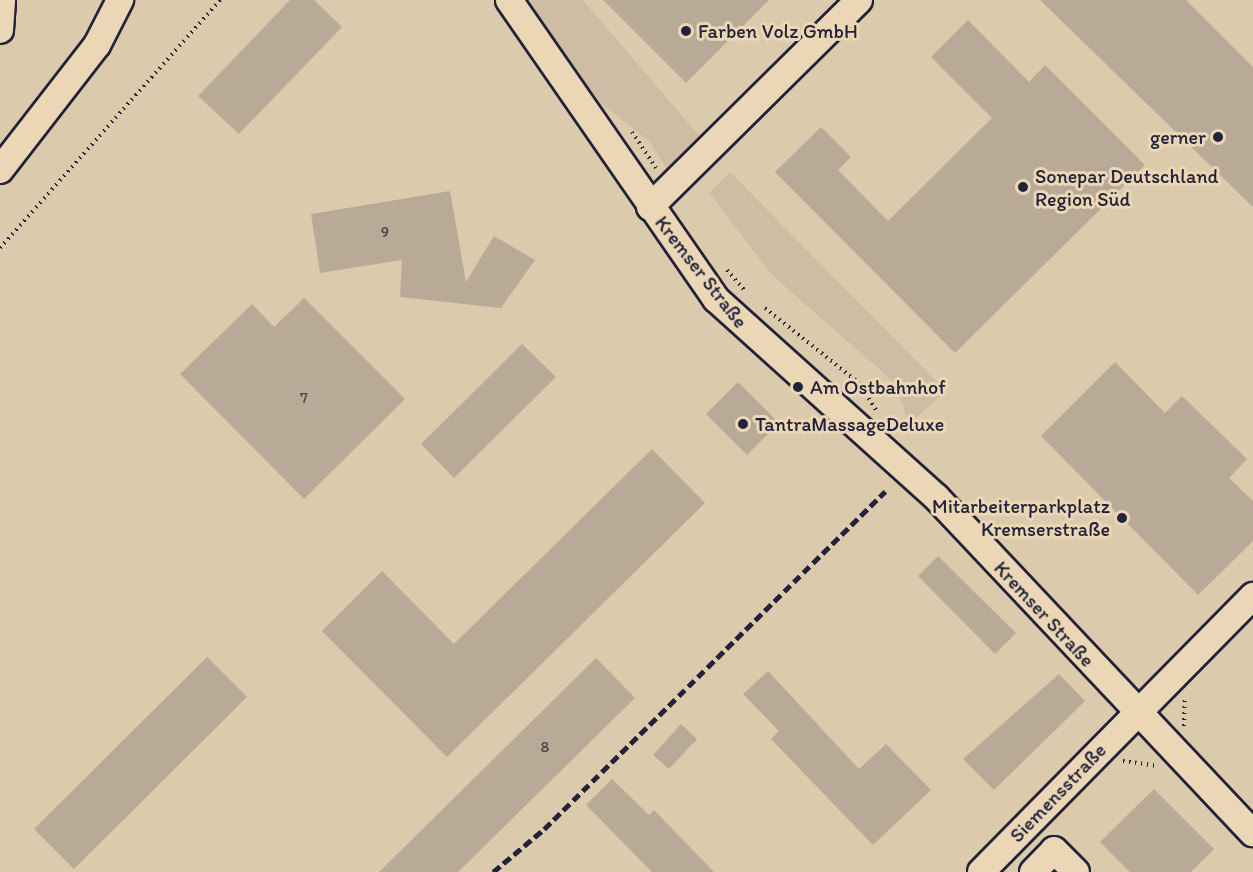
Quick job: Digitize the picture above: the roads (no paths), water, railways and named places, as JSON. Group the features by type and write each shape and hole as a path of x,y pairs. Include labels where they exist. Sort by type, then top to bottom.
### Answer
{"street":[{"path":"0,30 2,0"},
{"path":"0,170 98,45 120,0"},
{"name":"Kremser Straße","path":"509,0 650,207 716,299 750,334 870,433 1135,713"},
{"path":"650,207 859,0"},
{"name":"Siemensstraße","path":"981,872 1135,713 1253,596"},
{"path":"1135,713 1253,833"},
{"path":"1033,872 1054,850 1076,872"}],"railway":[{"path":"493,872 544,829 885,491"}],"place":[{"name":"Farben Volz GmbH","path":"686,31"},
{"name":"gerner","path":"1218,137"},
{"name":"Sonepar Deutschland Region Süd","path":"1023,187"},
{"name":"Am Ostbahnhof","path":"798,387"},
{"name":"TantraMassageDeluxe","path":"743,424"},
{"name":"Mitarbeiterparkplatz Kremserstraße","path":"1122,518"}]}
